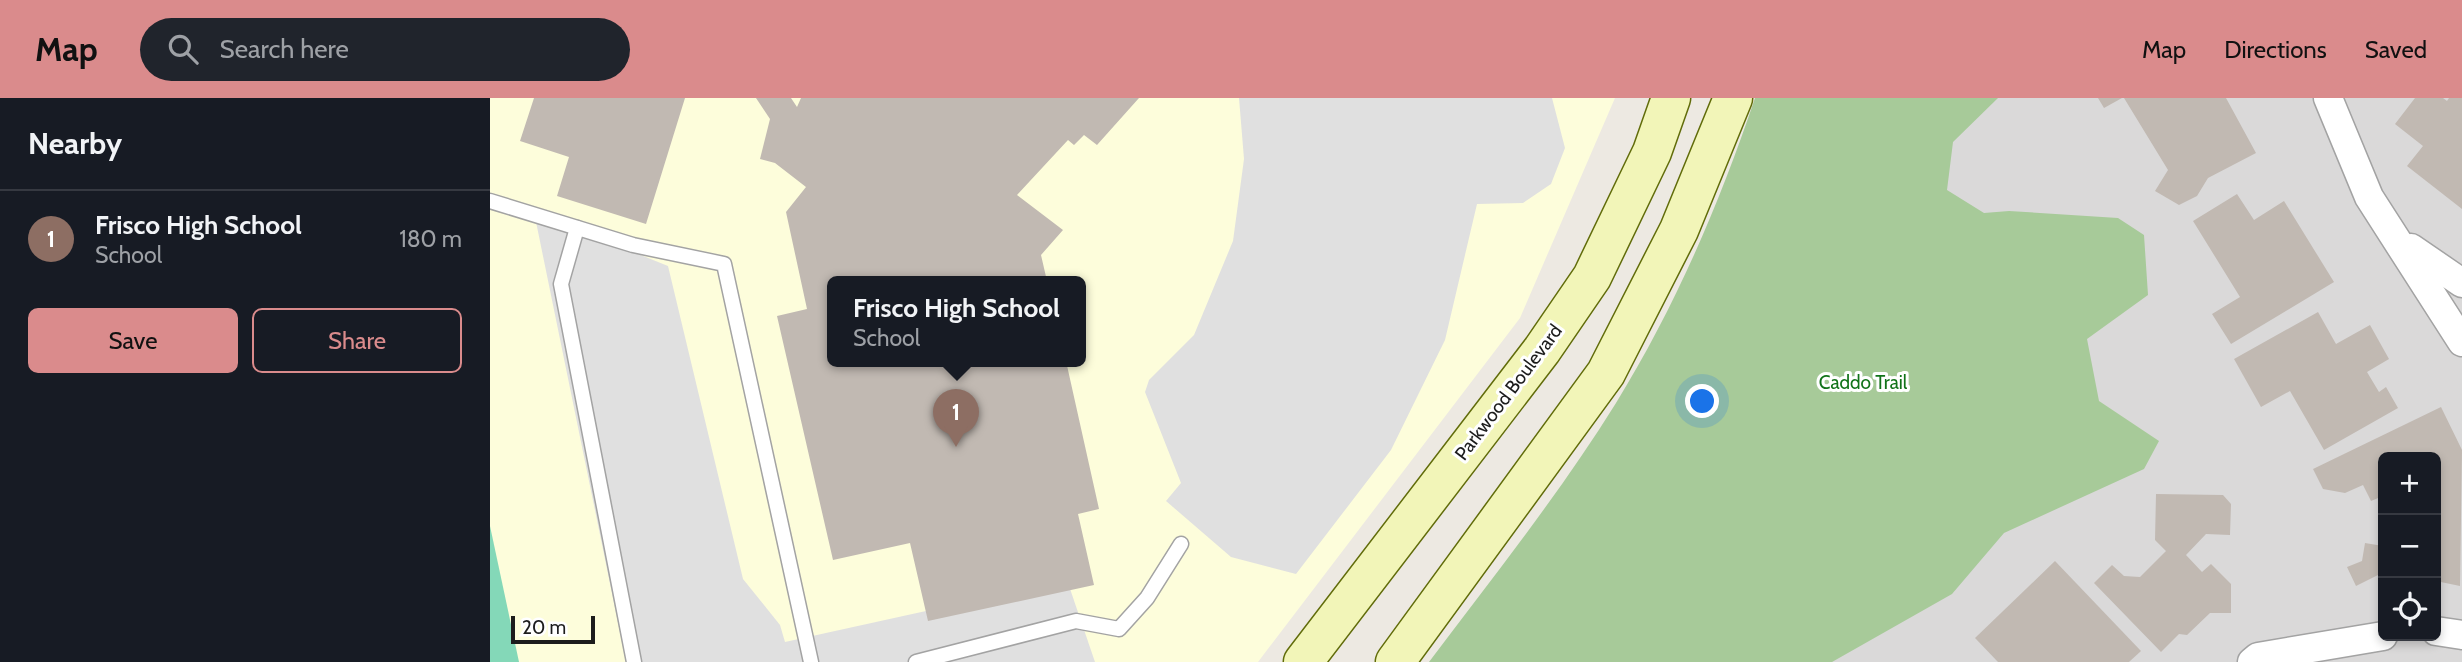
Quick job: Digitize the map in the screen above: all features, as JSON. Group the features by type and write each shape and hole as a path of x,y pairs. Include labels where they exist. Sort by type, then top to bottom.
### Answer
{"main road":[{"name":"Parkwood Boulevard","path":"1317,658 1542,350 1591,277 1652,152 1671,98"},
{"path":"1395,662 1606,373 1679,230 1733,98"}],"street":[{"path":"2328,98 2359,179 2462,341"},
{"path":"2373,203 2405,243 2440,271 2462,283"},
{"path":"2441,632 2462,635"},
{"path":"2252,662 2259,657 2378,637"}],"lane":[{"path":"490,201 633,245 724,264 811,662"},
{"path":"577,228 561,284 634,662"},
{"path":"916,662 1076,621 1119,629 1147,598 1181,544"}],"shaded area":[{"path":"490,98 1615,98 1520,318 1258,662 490,662"},
{"path":"1239,98 1552,98 1565,148 1551,184 1523,203 1477,204 1445,340 1391,450 1296,574 1231,557 1166,501 1181,483 1145,392 1149,380 1194,335 1233,241 1244,159"},
{"path":"1774,98 2462,98 2462,662 1450,662 1650,390"},
{"path":"534,212 668,266 743,579 780,625 785,642 1067,580 1095,662 626,662"}],"green space":[{"name":"Caddo Trail","path":"1755,98 1998,98 1953,142 1947,190 1984,213 2009,211 2118,218 2144,235 2148,295 2087,339 2099,401 2159,441 2144,469 2004,533 1952,594 1832,662 1429,662 1572,469 1637,367 1694,255"},
{"path":"490,526 519,662 490,662"}],"building":[{"path":"534,98 685,98 646,224 557,196 569,157 520,141"},
{"path":"756,98 791,98 797,107 801,98 1139,98 1097,145 1084,135 1074,145 1068,140 1017,195 1063,230 1041,255 1046,276 827,276 827,367 1067,367 1099,509 1078,514 1094,585 928,621 910,543 833,560 777,316 807,309 786,212 806,187 775,163 760,159 770,119"},
{"path":"2098,98 2122,98 2104,108"},
{"path":"2124,98 2226,98 2256,153 2208,178 2197,196 2179,205 2155,191 2168,170"},
{"path":"2415,98 2443,98 2447,101 2449,98 2462,98 2462,209 2407,166 2423,146 2395,124"},
{"path":"2237,194 2254,220 2284,201 2334,282 2231,344 2212,314 2240,297 2193,221"},
{"path":"2318,312 2336,344 2370,325 2389,359 2367,372 2379,392 2386,387 2398,408 2324,450 2290,391 2261,407 2234,359"},
{"path":"2441,407 2462,450 2460,586 2441,582 2441,452 2378,452 2378,498 2371,501 2363,485 2345,493 2323,489 2313,469"},
{"path":"2156,494 2223,495 2231,504 2230,535 2206,534 2186,555 2202,572 2211,564 2231,584 2231,613 2210,613 2187,635 2179,634 2161,652 2094,583 2112,565 2124,576 2140,577 2166,551 2155,540"},
{"path":"2365,543 2378,545 2378,575 2356,586 2347,567 2362,561"},
{"path":"2055,561 2141,651 2129,662 1998,662 1975,638"}],"place":[{"name":"Frisco High School","path":"956,447"}]}
